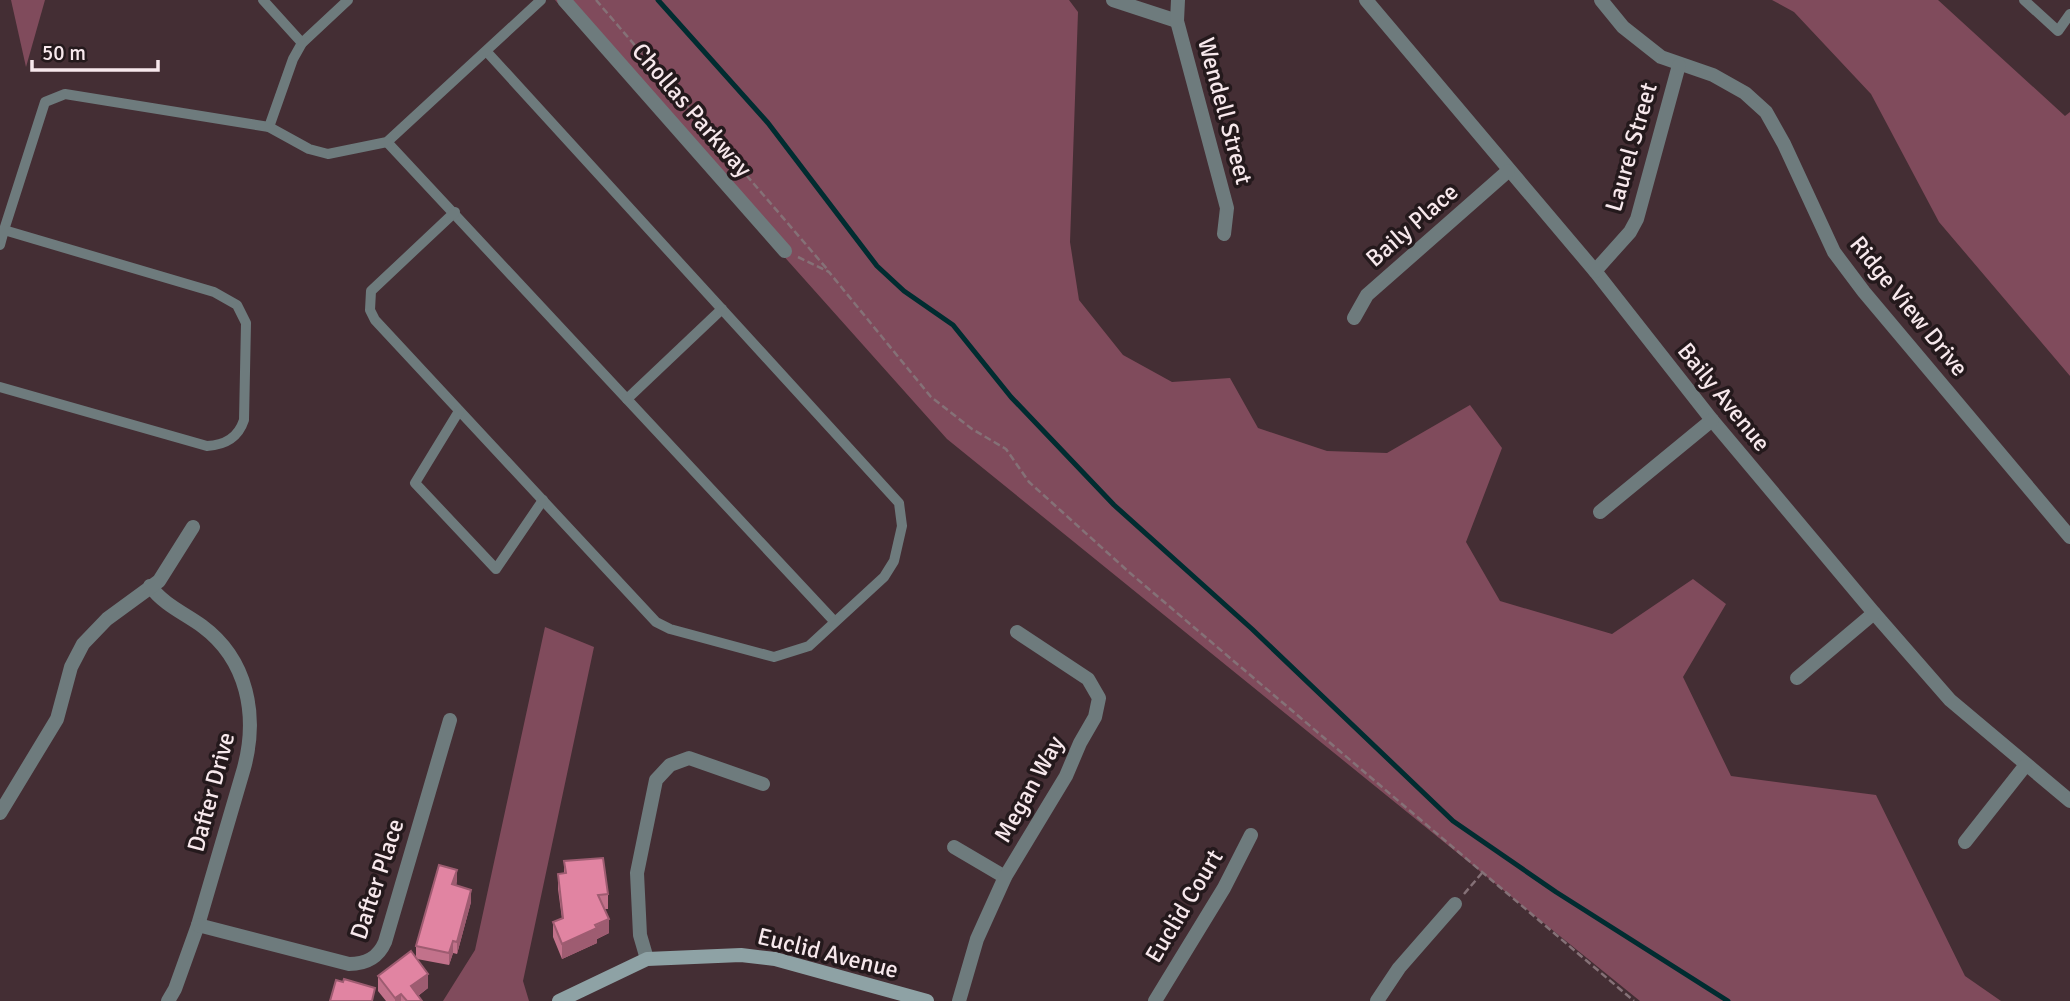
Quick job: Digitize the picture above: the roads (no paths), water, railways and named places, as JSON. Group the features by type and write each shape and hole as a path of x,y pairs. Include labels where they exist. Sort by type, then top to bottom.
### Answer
{"main road":[{"name":"Euclid Avenue","path":"559,1001 647,958 741,955 775,959 927,1001"}],"street":[{"name":"Chollas Parkway","path":"564,0 785,251"},
{"path":"1113,0 1177,21"},
{"name":"Wendell Street","path":"1178,0 1177,21 1227,208 1224,234"},
{"name":"Baily Avenue","path":"1366,0 1595,271 1712,420 1950,700 2070,801"},
{"name":"Ridge View Drive","path":"1601,0 1623,27 1661,57 1713,75 1745,93 1766,112 1784,144 1834,251 1882,313 2070,537"},
{"name":"Laurel Street","path":"1595,271 1630,232 1637,219 1679,65"},
{"name":"Baily Place","path":"1354,318 1367,295 1508,171"},
{"path":"1600,512 1712,420"},
{"path":"0,813 57,719 71,667 83,644 107,619 159,581 193,527"},
{"name":"Dafter Drive","path":"150,586 166,603 205,628 224,648 244,684 251,715 250,747 198,925 175,989 168,1001"},
{"path":"1797,678 1874,613"},
{"name":"Megan Way","path":"959,1001 976,939 1005,877 1066,776 1095,717 1099,698 1088,680 1017,632"},
{"name":"Dafter Place","path":"198,925 349,964 373,959 385,942 450,720"},
{"path":"647,958 640,935 637,873 656,780 670,765 689,758 764,784"},
{"path":"1965,842 2025,765"},
{"name":"Euclid Court","path":"1155,1001 1224,888 1251,835"},
{"path":"954,847 1005,877"},
{"path":"1377,1001 1399,968 1455,904"}],"lane":[{"path":"263,0 302,43"},
{"path":"269,127 293,59 302,43 348,0"},
{"path":"0,245 45,102 65,94 269,127 309,149 328,154 387,142 541,0"},
{"path":"2024,0 2058,31 2070,14"},
{"path":"455,212 371,291 370,310 375,320 656,622 670,629 774,657 809,646 884,577 894,561 902,526 899,503 486,52"},
{"path":"387,142 834,621"},
{"path":"0,387 206,446 219,445 240,432 244,420 246,323 237,305 214,292 4,230"},
{"path":"627,399 722,309"},
{"path":"459,411 415,483 496,569 543,500"}],"waterway":[{"path":"658,0 768,123 877,266 904,291 953,325 1011,397 1114,505 1252,629 1453,821 1556,892 1728,1001"}]}
